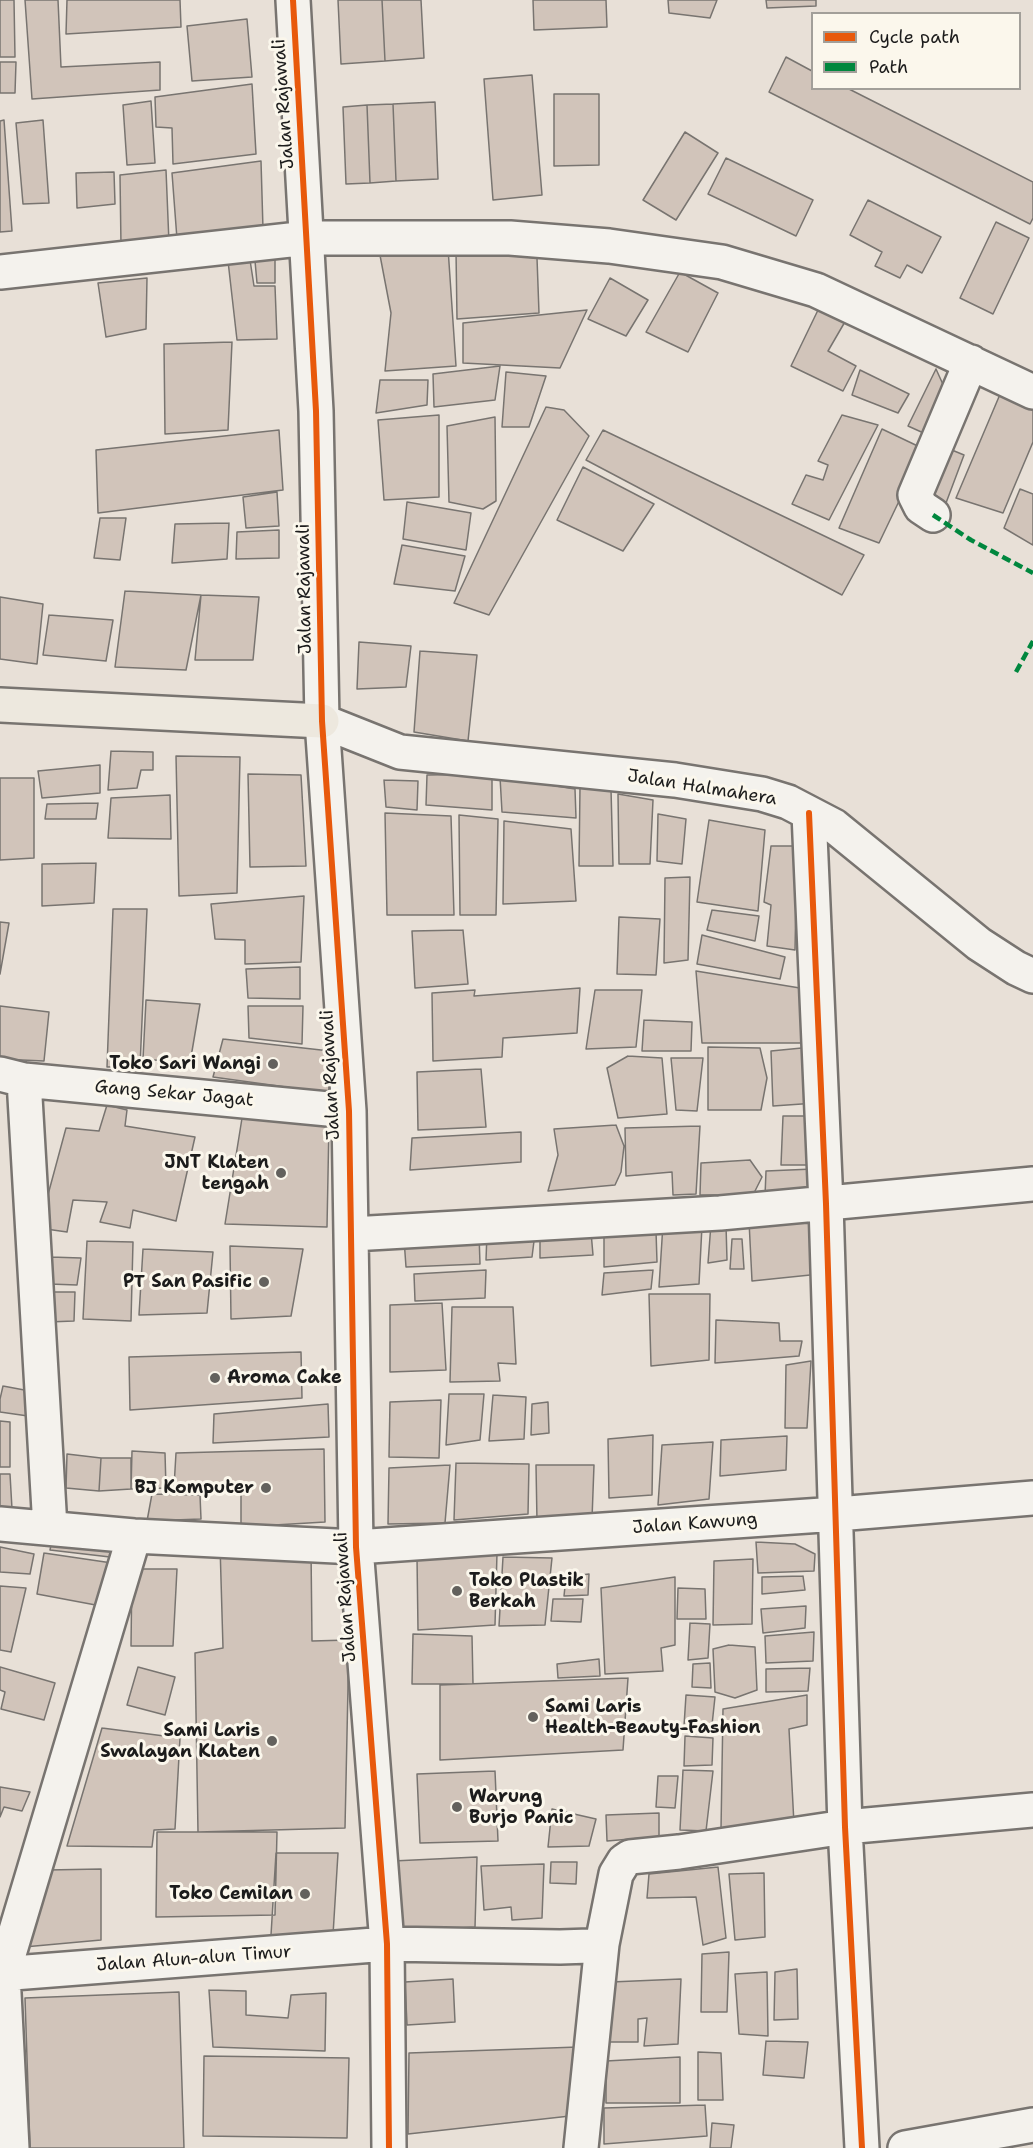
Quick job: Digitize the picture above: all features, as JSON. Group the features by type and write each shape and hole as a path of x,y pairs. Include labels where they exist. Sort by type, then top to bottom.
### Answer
{"main road":[{"path":"0,705 322,721"}],"street":[{"name":"Jalan Rajawali","path":"293,0 316,411 322,721 349,1110 357,1547 387,1944 389,2148"},
{"path":"0,272 308,238 510,238 609,246 722,262 816,290 1033,392"},
{"path":"933,515 921,507 915,495 971,362"},
{"name":"Jalan Halmahera","path":"322,721 400,752 675,780 762,794 788,802 850,837 979,944 1033,976"},
{"path":"809,813 826,1204 845,1827 862,2148"},
{"path":"12,1077 50,1528"},
{"name":"Gang Sekar Jagat","path":"12,1077 349,1110"},
{"path":"352,1234 709,1214 1033,1184"},
{"name":"Jalan Kawung","path":"0,1524 134,1536 357,1547 1033,1498"},
{"path":"12,2148 2,1974 134,1536"},
{"path":"581,2148 602,1944 616,1874 624,1861 630,1857 679,1852 845,1827 1033,1810"},
{"name":"Jalan Alun-alun Timur","path":"2,1974 387,1944 560,1947 602,1944"},
{"path":"905,2148 1033,2125"}],"building":[{"path":"0,0 14,0 15,57 0,57"},
{"path":"25,0 58,0 61,67 160,62 160,90 32,99"},
{"path":"67,0 180,0 181,27 66,34"},
{"path":"338,0 382,0 385,61 341,64"},
{"path":"382,0 421,0 424,58 385,61"},
{"path":"533,0 606,0 607,27 534,30"},
{"path":"668,0 717,0 710,18 669,13"},
{"path":"766,0 816,0 816,6 767,8"},
{"path":"247,19 252,77 192,81 187,26"},
{"path":"786,57 811,70 811,90 851,90 1033,182 1033,218 1030,224 769,92"},
{"path":"0,62 16,62 15,93 0,93"},
{"path":"532,75 542,195 493,200 484,79"},
{"path":"252,84 256,154 173,164 172,128 156,127 155,97"},
{"path":"554,94 599,94 599,165 554,166"},
{"path":"151,101 155,163 127,165 123,105"},
{"path":"435,102 438,179 396,181 393,104"},
{"path":"393,104 396,181 370,183 367,105"},
{"path":"367,105 370,183 346,184 343,107"},
{"path":"4,120 12,231 0,232 0,121"},
{"path":"43,120 49,203 23,204 16,123"},
{"path":"685,132 718,153 676,220 643,200"},
{"path":"726,158 813,200 796,236 708,194"},
{"path":"261,161 263,229 177,239 172,173"},
{"path":"166,170 169,243 121,246 120,175"},
{"path":"114,172 115,204 77,208 76,173"},
{"path":"868,200 941,237 922,273 907,265 900,278 875,266 882,252 850,235"},
{"path":"996,222 1029,238 993,314 960,298"},
{"path":"448,248 456,366 385,371 391,313 379,250"},
{"path":"456,251 537,258 539,313 457,319"},
{"path":"275,259 275,283 257,283 255,261"},
{"path":"250,260 254,286 275,286 277,339 237,340 228,261"},
{"path":"680,272 718,293 688,352 646,332"},
{"path":"147,278 146,329 106,337 98,283"},
{"path":"610,278 648,300 626,336 588,319"},
{"path":"819,308 846,320 828,351 856,366 843,391 791,366"},
{"path":"587,310 560,368 463,363 463,323"},
{"path":"232,342 228,430 165,434 164,344"},
{"path":"500,366 495,400 434,407 433,374"},
{"path":"936,369 946,391 928,435 908,426"},
{"path":"860,370 909,394 898,413 852,395"},
{"path":"506,372 546,376 529,427 502,427"},
{"path":"380,380 428,380 427,405 376,413"},
{"path":"1001,392 1033,403 1033,442 1003,513 956,498"},
{"path":"546,407 564,410 589,436 489,615 454,603"},
{"path":"439,415 439,497 384,500 378,420"},
{"path":"842,415 878,425 829,520 792,504 806,475 823,480 828,465 818,461"},
{"path":"495,417 496,501 483,509 449,502 447,426"},
{"path":"882,429 924,449 879,543 839,528"},
{"path":"279,430 283,490 98,513 96,450"},
{"path":"603,430 864,555 842,595 586,460"},
{"path":"947,448 964,455 946,503 928,492"},
{"path":"583,467 654,504 623,551 557,520"},
{"path":"1020,489 1033,494 1033,545 1004,528"},
{"path":"277,492 279,526 246,528 243,497"},
{"path":"407,502 471,513 466,550 403,539"},
{"path":"100,518 126,518 120,560 94,558"},
{"path":"229,523 227,559 172,563 175,524"},
{"path":"279,530 279,558 236,559 237,532"},
{"path":"402,545 465,556 455,591 394,584"},
{"path":"125,591 201,595 186,670 115,667"},
{"path":"201,595 259,597 253,660 195,660"},
{"path":"0,597 43,604 37,664 0,659"},
{"path":"49,615 113,620 106,661 43,655"},
{"path":"359,642 411,646 406,687 357,689"},
{"path":"420,651 477,655 468,741 414,732"},
{"path":"111,751 153,752 153,770 141,770 137,788 108,790"},
{"path":"176,756 240,757 237,893 179,896"},
{"path":"100,765 100,793 42,798 38,771"},
{"path":"248,774 301,775 306,866 250,867"},
{"path":"492,774 492,810 426,805 427,775"},
{"path":"500,777 575,789 576,818 502,812"},
{"path":"0,778 34,778 34,858 0,860"},
{"path":"384,780 418,781 417,810 386,807"},
{"path":"580,787 611,789 613,866 579,866"},
{"path":"618,794 653,800 650,864 619,864"},
{"path":"170,795 171,839 108,838 111,798"},
{"path":"98,803 96,819 45,819 47,804"},
{"path":"385,813 451,816 454,915 387,915"},
{"path":"658,814 686,819 682,864 657,861"},
{"path":"459,815 498,819 496,915 460,915"},
{"path":"709,820 765,830 758,911 697,902"},
{"path":"504,821 571,829 576,901 503,904"},
{"path":"771,846 797,846 795,950 767,946 771,905 764,902"},
{"path":"96,863 94,903 42,906 42,864"},
{"path":"690,877 688,960 664,963 665,878"},
{"path":"304,896 301,962 245,964 245,940 215,939 211,904"},
{"path":"113,909 147,909 140,1066 107,1067"},
{"path":"712,910 759,916 755,941 707,930"},
{"path":"619,917 660,919 656,975 617,974"},
{"path":"0,922 9,923 0,974"},
{"path":"463,930 468,984 415,988 412,931"},
{"path":"702,935 785,957 780,979 697,964"},
{"path":"300,967 300,999 248,998 246,969"},
{"path":"696,971 806,989 803,1043 702,1043"},
{"path":"580,988 577,1033 503,1038 502,1057 433,1061 432,993 475,990 474,996"},
{"path":"595,990 642,990 636,1047 586,1049"},
{"path":"146,1000 200,1004 190,1063 143,1059"},
{"path":"0,1006 49,1012 44,1061 0,1059"},
{"path":"248,1006 303,1006 302,1044 249,1038"},
{"path":"644,1020 692,1022 691,1051 642,1051"},
{"name":"Toko Sari Wangi","path":"223,1039 330,1051 329,1093 213,1077"},
{"path":"708,1047 760,1048 767,1078 761,1110 708,1110"},
{"path":"812,1047 816,1103 773,1106 771,1051"},
{"path":"628,1056 662,1058 667,1114 618,1118 607,1068"},
{"path":"671,1058 703,1058 697,1111 676,1110"},
{"path":"481,1069 486,1127 418,1130 417,1072"},
{"path":"107,1105 127,1110 125,1126 195,1137 176,1221 133,1210 130,1228 100,1222 107,1202 73,1200 67,1232 39,1228 66,1128 99,1131"},
{"name":"JNT Klaten tengah","path":"243,1112 329,1123 327,1227 225,1224"},
{"path":"783,1116 812,1116 812,1165 781,1165"},
{"path":"616,1125 624,1146 621,1172 615,1185 548,1191 558,1155 554,1129"},
{"path":"700,1126 696,1194 673,1195 672,1172 626,1176 625,1128"},
{"path":"521,1132 521,1162 410,1170 412,1138"},
{"path":"750,1160 762,1177 753,1195 700,1195 701,1163"},
{"path":"813,1169 813,1194 765,1196 766,1171"},
{"path":"812,1217 820,1274 752,1281 749,1221"},
{"path":"663,1224 702,1226 699,1284 659,1287"},
{"path":"711,1224 726,1225 727,1260 708,1263"},
{"path":"656,1231 657,1262 604,1267 604,1235"},
{"path":"591,1232 593,1255 540,1258 540,1234"},
{"path":"487,1233 535,1233 532,1257 486,1260"},
{"path":"479,1234 480,1264 406,1267 404,1239"},
{"path":"732,1239 742,1239 744,1269 730,1269"},
{"path":"87,1241 133,1242 131,1321 83,1319"},
{"name":"PT San Pasific","path":"230,1246 303,1249 291,1316 231,1319"},
{"path":"143,1249 213,1252 207,1313 139,1315"},
{"path":"50,1257 81,1258 77,1285 49,1284"},
{"path":"486,1270 485,1298 415,1301 414,1274"},
{"path":"653,1270 651,1289 602,1295 604,1273"},
{"path":"49,1292 75,1292 74,1321 48,1322"},
{"path":"649,1294 710,1294 709,1360 651,1366"},
{"path":"442,1303 446,1370 390,1372 390,1305"},
{"path":"452,1307 513,1307 516,1364 498,1363 500,1381 450,1382"},
{"path":"716,1320 779,1323 780,1341 802,1341 799,1356 715,1363"},
{"name":"Aroma Cake","path":"301,1352 302,1398 130,1410 129,1357"},
{"path":"811,1361 807,1428 785,1428 786,1365"},
{"path":"3,1386 35,1392 35,1417 0,1412"},
{"path":"449,1394 484,1394 480,1440 446,1445"},
{"path":"493,1395 526,1397 524,1439 489,1441"},
{"path":"441,1400 439,1458 389,1457 390,1402"},
{"path":"548,1402 549,1433 531,1435 532,1404"},
{"path":"328,1404 329,1437 213,1443 214,1414"},
{"path":"0,1421 10,1422 10,1467 0,1467"},
{"path":"653,1435 652,1495 609,1498 608,1439"},
{"path":"787,1436 786,1470 720,1476 721,1440"},
{"path":"713,1442 709,1499 658,1505 662,1445"},
{"name":"BJ Komputer","path":"324,1449 325,1522 241,1527 241,1488 174,1487 176,1453"},
{"path":"132,1451 165,1453 166,1488 131,1489"},
{"path":"67,1454 101,1458 99,1491 66,1488"},
{"path":"101,1458 131,1458 131,1489 99,1491"},
{"path":"456,1463 529,1464 528,1514 454,1520"},
{"path":"450,1465 445,1523 388,1524 389,1468"},
{"path":"536,1465 594,1465 592,1519 537,1522"},
{"path":"0,1474 10,1474 12,1509 0,1509"},
{"path":"152,1494 200,1495 201,1519 147,1521"},
{"path":"53,1536 115,1543 110,1557 50,1550"},
{"path":"756,1542 795,1544 815,1554 814,1571 758,1573"},
{"name":"Sami Laris Swalayan Klaten","path":"220,1545 311,1549 312,1641 349,1640 345,1828 198,1832 195,1653 223,1648"},
{"path":"0,1547 34,1554 30,1574 0,1572"},
{"path":"44,1553 112,1563 101,1606 37,1594"},
{"name":"Toko Plastik Berkah","path":"497,1553 495,1625 418,1630 417,1557"},
{"path":"503,1557 552,1558 545,1625 499,1626"},
{"path":"753,1559 752,1624 713,1625 714,1561"},
{"path":"132,1569 177,1569 173,1646 131,1646"},
{"path":"589,1574 588,1595 564,1596 566,1577"},
{"path":"803,1576 805,1590 762,1594 762,1577"},
{"path":"675,1577 675,1645 661,1648 663,1671 605,1674 601,1588"},
{"path":"0,1586 26,1588 11,1652 0,1650"},
{"path":"678,1588 705,1589 706,1619 677,1619"},
{"path":"553,1599 583,1599 581,1622 551,1621"},
{"path":"806,1606 805,1628 763,1633 761,1609"},
{"path":"690,1623 710,1624 708,1658 688,1660"},
{"path":"814,1632 813,1661 766,1663 765,1636"},
{"path":"413,1634 472,1636 473,1684 412,1684"},
{"path":"729,1645 755,1647 757,1690 735,1698 715,1692 713,1649"},
{"path":"599,1659 600,1676 558,1678 557,1664"},
{"path":"710,1663 711,1688 692,1687 693,1664"},
{"path":"0,1667 55,1683 44,1720 1,1709 5,1692 0,1690"},
{"path":"138,1667 175,1677 165,1715 127,1705"},
{"path":"810,1668 808,1691 766,1692 766,1669"},
{"name":"Sami Laris Health-Beauty-Fashion","path":"628,1678 623,1750 440,1760 440,1685"},
{"path":"686,1695 715,1697 712,1725 684,1726"},
{"path":"807,1695 807,1725 789,1729 794,1824 737,1830 721,1829 723,1709"},
{"path":"102,1728 180,1738 175,1829 154,1830 152,1847 67,1846"},
{"path":"685,1736 713,1738 712,1765 684,1766"},
{"path":"683,1770 713,1771 706,1831 680,1830"},
{"name":"Warung Burjo Panic","path":"495,1771 498,1841 420,1843 417,1774"},
{"path":"658,1776 678,1776 675,1808 656,1807"},
{"path":"0,1787 30,1792 22,1811 4,1807 0,1817"},
{"path":"552,1809 596,1819 589,1846 548,1847"},
{"path":"659,1813 659,1848 642,1848 642,1838 607,1841 606,1815"},
{"path":"157,1832 277,1832 275,1915 156,1917"},
{"name":"Toko Cemilan","path":"276,1853 338,1853 333,1935 271,1935"},
{"path":"477,1857 475,1927 395,1932 393,1861"},
{"path":"551,1862 577,1862 576,1884 550,1883"},
{"path":"544,1864 542,1918 512,1920 511,1907 484,1910 481,1866"},
{"path":"718,1867 726,1938 703,1945 696,1897 647,1898 649,1874"},
{"path":"101,1869 101,1940 24,1947 47,1870"},
{"path":"764,1873 765,1937 735,1940 729,1874"},
{"path":"729,1952 727,2012 701,2012 702,1954"},
{"path":"797,1969 798,2019 774,2020 775,1972"},
{"path":"767,1972 768,2036 739,2034 735,1974"},
{"path":"453,1979 455,2022 407,2025 405,1982"},
{"path":"681,1979 678,2044 644,2046 647,2018 638,2019 638,2042 608,2042 611,1982"},
{"path":"209,1990 246,1991 246,2015 288,2018 291,1995 326,1993 325,2051 213,2047"},
{"path":"179,1992 184,2148 30,2148 25,1998"},
{"path":"766,2041 808,2042 804,2078 763,2075"},
{"path":"578,2047 570,2116 408,2134 409,2053"},
{"path":"698,2052 721,2053 723,2100 698,2100"},
{"path":"204,2056 349,2058 347,2138 203,2136"},
{"path":"680,2057 680,2103 606,2103 606,2061"},
{"path":"705,2105 707,2136 604,2144 604,2108"},
{"path":"712,2123 734,2125 731,2148 710,2148"}],"marked path":[{"path":"933,515 971,540 1033,573"},
{"path":"1016,672 1033,641"}],"cycle path":[{"path":"293,0 316,411 322,721 349,1111 356,1547 387,1944 389,2148"},
{"path":"809,813 826,1204 845,1827 862,2148"}],"place":[{"name":"Toko Sari Wangi","path":"273,1064"},
{"name":"JNT Klaten tengah","path":"281,1173"},
{"name":"PT San Pasific","path":"264,1282"},
{"name":"Aroma Cake","path":"215,1378"},
{"name":"BJ Komputer","path":"266,1488"},
{"name":"Toko Plastik Berkah","path":"457,1591"},
{"name":"Sami Laris Health-Beauty-Fashion","path":"533,1717"},
{"name":"Sami Laris Swalayan Klaten","path":"272,1741"},
{"name":"Warung Burjo Panic","path":"457,1807"},
{"name":"Toko Cemilan","path":"305,1894"}]}
